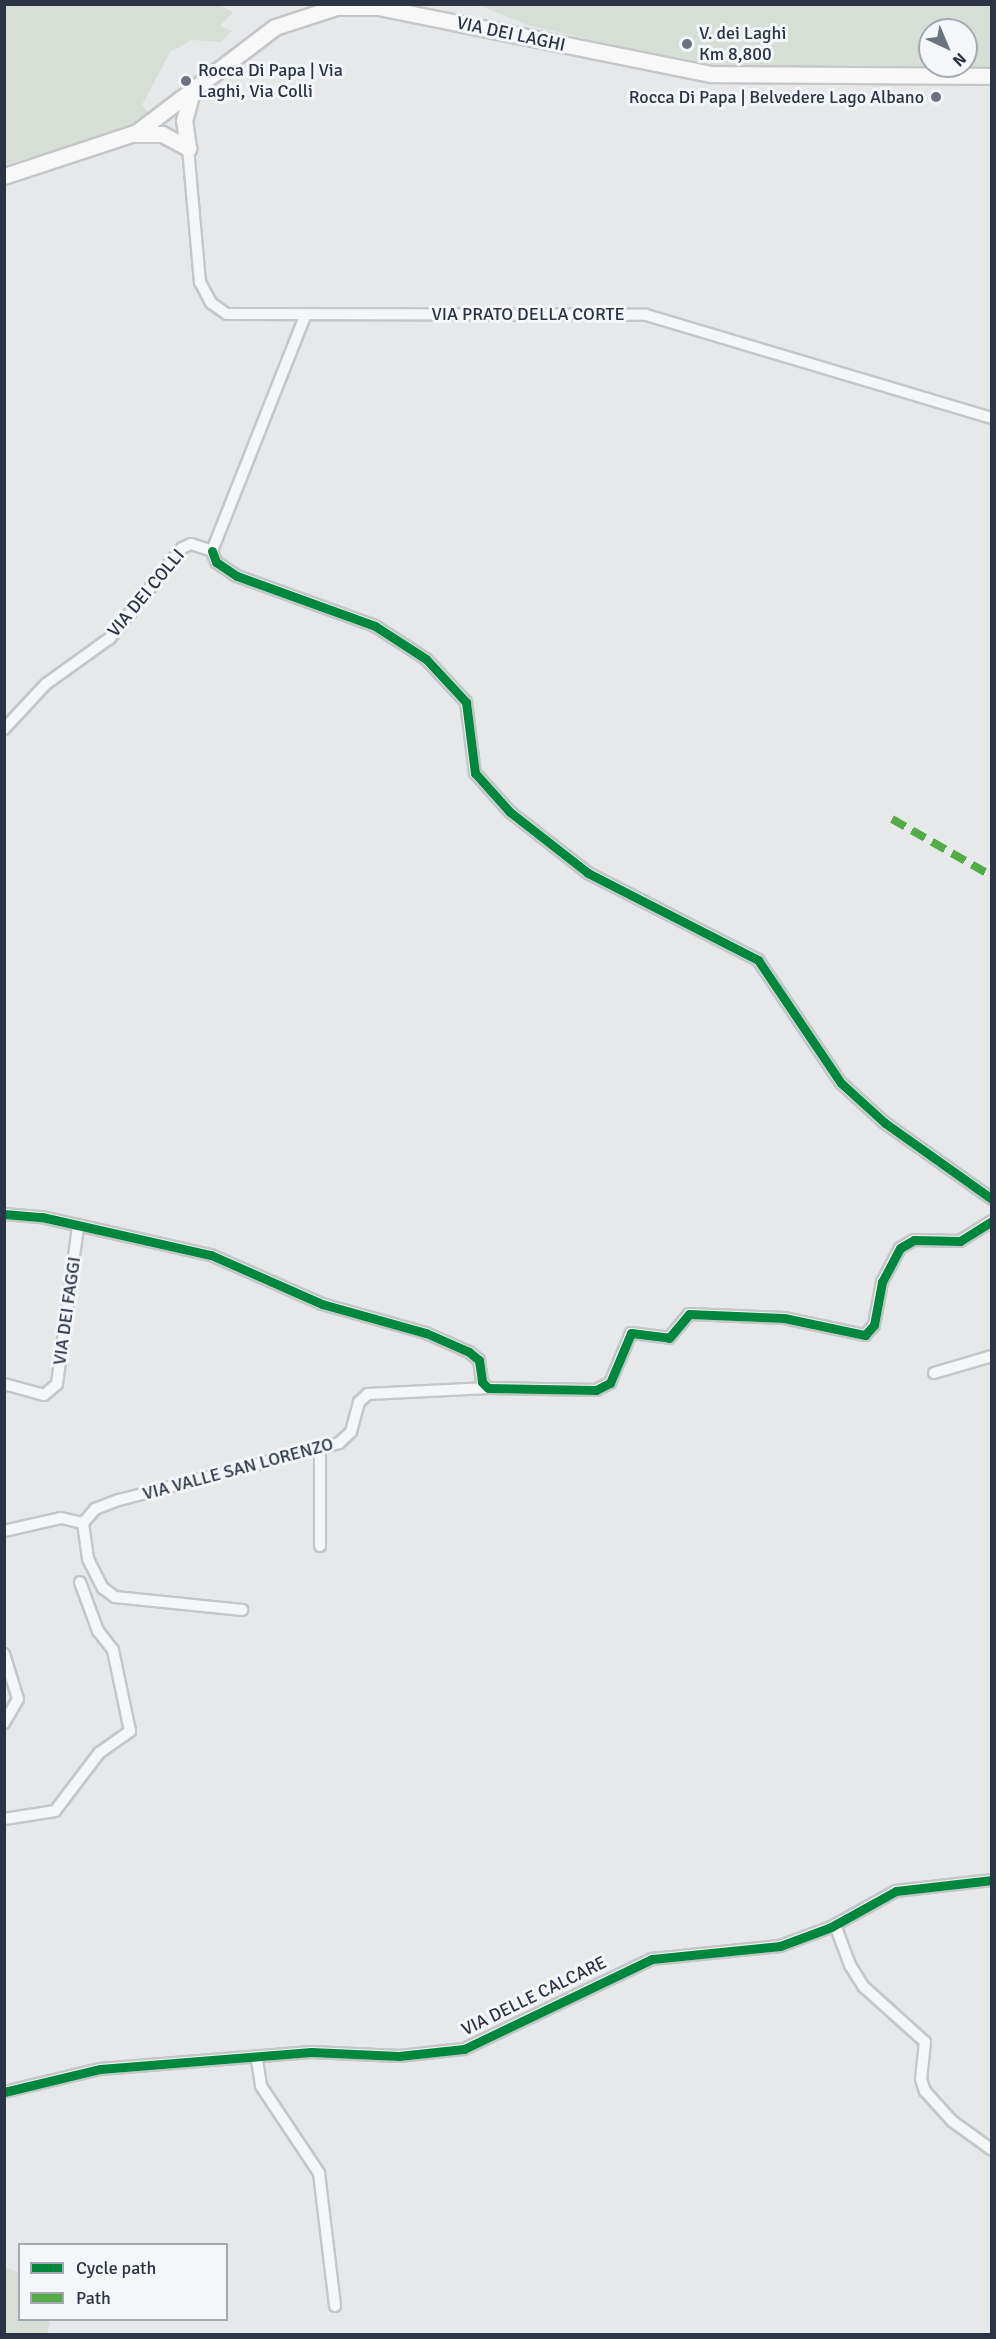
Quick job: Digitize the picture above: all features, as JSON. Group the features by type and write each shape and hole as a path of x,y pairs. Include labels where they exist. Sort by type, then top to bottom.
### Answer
{"main road":[{"name":"VIA DEI LAGHI","path":"4,176 129,135 162,115 279,24 312,11 350,6 396,10 719,75 992,76"},
{"path":"188,148 183,127 192,91"},
{"path":"162,115 183,127"},
{"path":"162,115 169,136"},
{"path":"129,135 169,136 188,148"}],"street":[{"name":"VIA PRATO DELLA CORTE","path":"188,148 199,277 207,297 236,316 520,311 646,315 992,418"},
{"name":"VIA DEI COLLI","path":"4,729 46,684 110,638 182,548 191,544 212,551 305,316"},
{"path":"212,551 216,562 237,576 375,626 426,659 466,702 477,776 510,812 588,873 758,960 841,1083 885,1123 992,1199"},
{"path":"4,1214 36,1216 196,1250 322,1304 426,1333 475,1355 488,1388 604,1389 631,1333 667,1338 681,1319 692,1313 784,1318 865,1335 874,1325 882,1282 900,1248 914,1240 960,1240 992,1221"},
{"name":"VIA DEI FAGGI","path":"4,1384 50,1394 57,1384 78,1226"},
{"path":"934,1373 992,1356"},
{"name":"VIA VALLE SAN LORENZO","path":"83,1523 104,1505 347,1437 359,1402 368,1394 488,1388"},
{"path":"320,1445 320,1546"},
{"path":"4,1531 61,1518 83,1523 88,1559 103,1588 115,1598 242,1610"},
{"path":"4,1819 59,1808 99,1753 130,1731 112,1646 98,1631 80,1582"},
{"path":"4,1654 18,1699 4,1723"},
{"name":"VIA DELLE CALCARE","path":"4,2092 100,2069 257,2060 310,2052 393,2056 464,2049 652,1959 773,1947 835,1925 896,1891 992,1880"},
{"path":"835,1925 850,1965 864,1987 925,2042 921,2076 925,2091 952,2121 992,2150"},
{"path":"257,2060 261,2086 319,2173 335,2306"}],"shaded area":[{"path":"4,5 219,5 233,12 220,26 232,31 221,42 192,40 170,52 142,105 149,114 130,126 5,165"},
{"path":"479,5 991,5 991,71 978,71 978,18 918,18 918,70 718,69 527,25"},
{"path":"5,2267 18,2273 18,2321 50,2321 47,2334 5,2334"}],"marked path":[{"path":"892,819 992,876"}],"cycle path":[{"path":"212,551 216,562 237,576 375,626 426,659 466,702 475,773 510,812 588,873 758,960 841,1083 885,1123 992,1199"},
{"path":"4,1214 42,1217 211,1255 322,1304 426,1333 469,1352 479,1360 482,1382 488,1388 596,1390 610,1383 631,1333 669,1338 689,1314 784,1318 865,1335 874,1325 882,1282 900,1248 914,1240 960,1241 992,1221"},
{"path":"4,2092 100,2069 311,2052 399,2056 464,2049 652,1959 780,1946 831,1927 896,1891 992,1880"}],"place":[{"name":"V. dei Laghi Km 8,800","path":"687,44"},
{"name":"Rocca Di Papa | Via Laghi, Via Colli","path":"186,81"},
{"name":"Rocca Di Papa | Belvedere Lago Albano","path":"936,97"}]}
